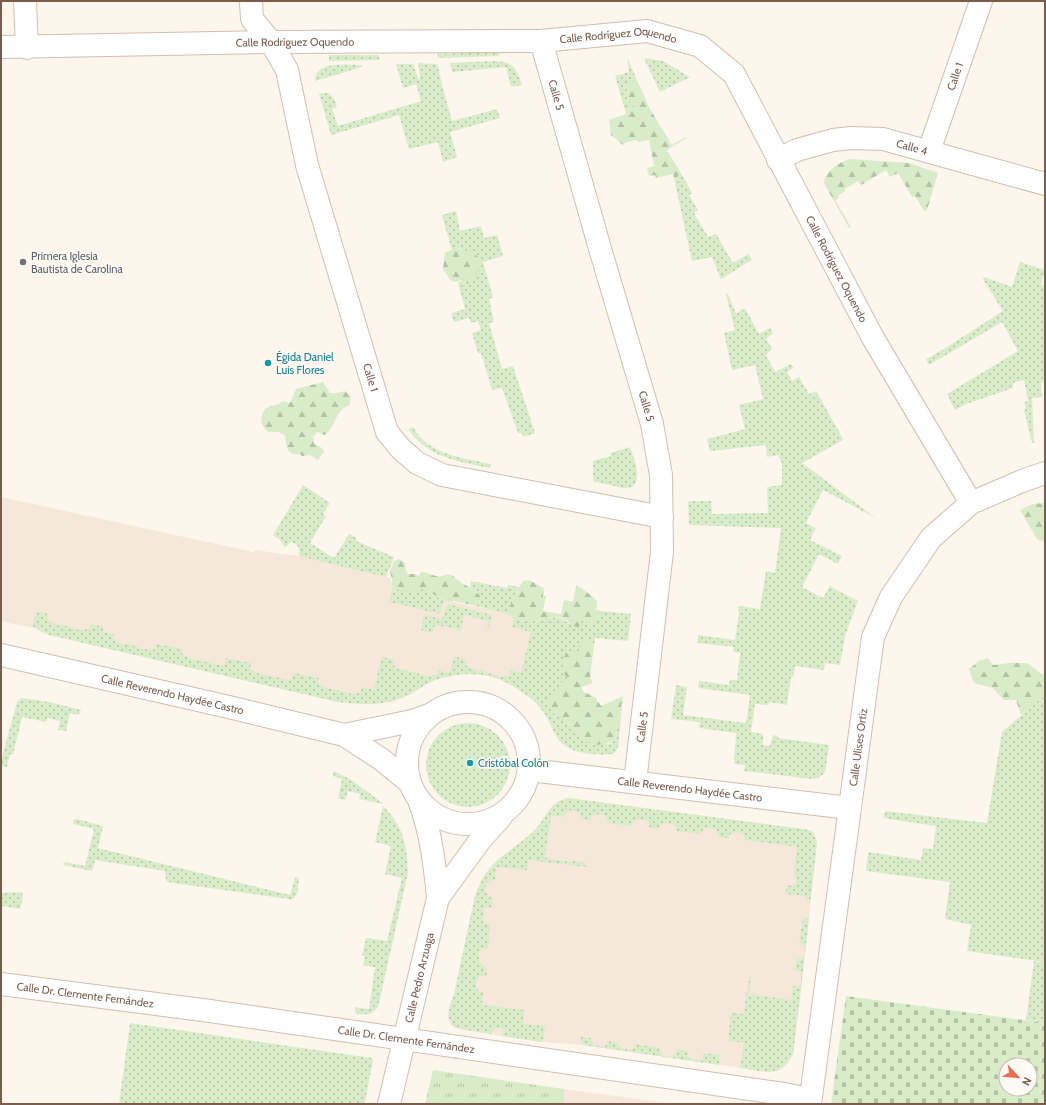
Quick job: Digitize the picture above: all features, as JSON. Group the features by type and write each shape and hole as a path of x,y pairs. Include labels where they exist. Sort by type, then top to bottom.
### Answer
{"street":[{"path":"24,1 27,48"},
{"name":"Calle 1","path":"251,1 252,19 271,42 287,70 307,165 387,432 400,449 416,464 442,475 662,517"},
{"name":"Calle 1","path":"929,151 981,1"},
{"name":"Calle Rodríguez Oquendo","path":"1,47 27,48 271,42 541,41 646,31 700,46 734,74 873,338 972,503"},
{"name":"Calle 5","path":"541,41 652,424 661,475 662,552 635,782"},
{"name":"Calle 4","path":"778,160 797,150 814,144 833,140 851,138 884,139 1045,184"},
{"name":"Calle Ulises Ortiz","path":"810,1102 837,914 849,808 873,637 891,597 931,538 972,503 1022,481 1045,473"},
{"name":"Calle Reverendo Haydée Castro","path":"1,655 344,735 381,759 409,782"},
{"path":"475,702 498,709 516,724 528,746 530,770 523,793 507,811 486,823 462,825 439,818 420,803 409,782 407,759 409,745 414,734 429,715 450,704 475,702"},
{"name":"Calle Reverendo Haydée Castro","path":"344,735 412,721 429,715"},
{"name":"Calle Reverendo Haydée Castro","path":"530,770 849,808"},
{"name":"Calle Pedro Arzuaga","path":"389,1104 438,898 436,867 426,817 420,803"},
{"name":"Calle Pedro Arzuaga","path":"438,898 481,839 507,811"},
{"name":"Calle Dr. Clemente Fernández","path":"1,984 210,1011 776,1093 810,1102"}],"shaded area":[{"path":"1,497 253,552 256,550 306,557 390,578 391,587 393,589 533,619 529,698 513,686 498,679 484,675 464,674 437,679 411,694 395,701 372,704 338,702 49,635 38,629 1,621"},
{"path":"568,798 804,829 813,832 817,842 800,1001 793,1054 786,1065 778,1071 771,1072 583,1045 542,1042 463,1030 452,1026 448,1019 450,1006 454,994 475,896 486,873 494,864 535,830 551,807 559,801"},
{"path":"564,1089 578,1091 674,1104 564,1104"}],"green space":[{"path":"499,52 499,56 438,58 437,54"},
{"path":"329,55 378,55 380,60 329,61"},
{"path":"627,57 636,78 630,82 628,88 630,102 635,108 625,110 615,76 629,72"},
{"path":"644,58 663,61 690,77 660,92"},
{"path":"495,61 506,63 513,67 518,74 522,85 511,87 506,67 452,72 450,63"},
{"path":"418,63 436,64 438,66 452,121 497,109 500,118 450,132 457,157 443,162 438,142 409,149 399,115 331,135 319,93 328,93 334,98 337,107 332,109 338,126 421,101 416,84 403,88 396,64 413,64 419,80"},
{"path":"333,65 361,65 362,67 315,81 316,74 326,67"},
{"path":"636,78 650,109 672,145 686,137 687,138 667,150 682,175 678,175 675,183 673,174 656,178 655,175 649,176 647,168 654,166 649,140 639,142 635,140 623,145 611,135 609,120 626,114 625,110 635,108 630,102 628,88 630,82"},
{"path":"851,159 909,163 938,173 927,210 924,211 915,196 912,197 898,173 890,177 886,170 861,185 858,181 845,189 845,191 838,196 839,198 835,200 851,227 849,228 824,183 827,174 834,167"},
{"path":"678,175 682,175 692,193 689,195 698,210 694,213 708,237 716,234 733,263 748,254 752,260 721,279 712,257 692,261 675,183"},
{"path":"456,211 460,231 481,226 484,238 497,235 503,256 483,262 493,297 489,299 494,322 489,323 502,369 513,366 535,433 523,437 522,433 518,433 502,388 492,390 481,353 478,353 472,333 481,330 478,321 471,323 469,318 454,322 451,313 465,309 458,283 461,281 470,285 478,270 478,259 462,249 451,247 442,215"},
{"path":"451,247 472,252 478,257 478,270 470,285 460,280 456,282 451,281 443,269 445,252 452,250"},
{"path":"1020,262 1045,270 1041,284 1045,286 1045,382 1041,383 1042,397 1032,398 1034,443 1032,443 1024,410 1026,409 1024,402 1028,401 1024,380 1013,383 1013,388 966,404 955,410 947,394 1018,351 1002,322 929,365 926,359 1003,311 983,279 984,277 1012,287"},
{"path":"726,294 728,294 736,314 745,308 759,334 770,328 773,333 766,339 772,349 766,355 775,372 791,364 794,368 787,372 792,381 799,377 809,394 816,391 842,437 843,440 802,463 876,518 823,490 806,523 816,528 810,540 842,556 838,564 819,554 802,587 823,598 830,585 832,586 831,587 858,601 845,636 840,665 825,663 824,670 795,666 793,677 791,677 787,705 769,702 768,705 755,704 751,732 763,734 763,745 770,746 773,735 777,736 778,738 829,745 825,773 818,778 812,779 744,771 745,765 734,764 736,733 699,728 700,722 671,719 676,685 687,687 683,715 746,723 750,695 698,688 699,681 729,685 730,680 737,680 740,653 733,652 734,647 698,643 698,635 735,640 739,614 738,606 760,609 766,571 775,573 781,528 689,525 688,501 711,501 712,514 768,513 767,487 782,485 782,463 778,455 767,457 766,445 710,451 707,439 745,429 739,405 763,399 755,365 732,370 724,333 735,330"},
{"path":"323,382 330,393 345,391 351,397 349,406 342,410 328,432 325,435 317,432 313,437 314,444 322,448 324,451 318,460 310,455 302,456 291,453 287,446 285,436 280,432 268,432 263,427 261,418 266,408 279,404 283,401 290,403 296,389"},
{"path":"413,427 428,444 437,449 447,454 491,464 489,468 444,457 434,452 416,439 408,429"},
{"path":"630,447 637,470 636,482 633,486 623,488 593,481 593,461 611,456 610,453"},
{"path":"303,485 330,503 323,514 326,516 310,543 334,558 349,534 357,538 356,541 394,557 386,577 299,556 299,548 297,545 290,542 284,547 280,540 274,537 273,535"},
{"path":"1045,503 1045,542 1037,539 1020,510 1033,504"},
{"path":"400,559 405,563 407,574 415,574 418,576 421,572 425,572 434,576 452,575 473,589 480,596 480,602 476,605 472,605 454,601 447,602 424,589 415,592 411,589 406,592 392,589 390,571 394,561"},
{"path":"529,580 544,588 543,597 546,596 543,611 561,614 564,600 573,602 576,586 585,590 597,601 596,610 601,611 601,615 591,623 582,617 581,625 577,627 573,626 566,620 557,617 529,622 525,619 515,620 508,614 511,601 523,581"},
{"path":"471,581 507,588 508,585 519,587 511,601 508,614 472,605 476,605 477,592 470,588"},
{"path":"392,589 424,589 444,601 440,614 390,602"},
{"path":"448,604 492,615 489,629 487,629 488,621 464,615 461,630 435,625 432,633 421,630 424,615 442,619"},
{"path":"36,611 48,614 48,620 58,626 59,624 79,630 90,629 91,624 103,627 103,632 114,634 113,640 125,645 126,643 152,650 156,649 157,644 182,649 182,654 195,661 196,659 217,665 225,664 226,658 251,663 250,669 261,675 289,680 292,678 294,673 319,678 318,684 329,689 352,694 360,693 362,687 374,690 382,657 394,660 393,665 397,668 427,676 437,675 438,670 450,673 454,656 466,660 465,665 478,672 480,670 500,677 509,676 510,670 521,673 531,632 512,627 513,620 525,619 529,622 550,618 560,618 569,624 582,617 601,615 601,611 631,614 628,641 595,638 594,645 581,641 579,644 580,651 567,677 554,714 564,720 582,737 590,742 609,744 615,740 623,696 618,748 613,754 587,754 568,748 557,738 542,709 530,697 508,683 485,675 467,674 441,678 432,681 407,696 388,702 366,704 338,702 49,635 33,626"},
{"path":"581,641 594,645 590,677 593,683 581,687 584,692 595,697 601,706 623,696 615,740 605,744 596,745 588,741 584,741 578,733 575,734 571,732 570,725 554,713 548,702 556,688 564,679 567,679 563,670 563,657 571,651 580,651 579,644"},
{"path":"988,658 993,665 1027,663 1042,674 1045,674 1045,695 1021,715 1016,700 1004,700 993,688 974,683 969,669 979,661"},
{"path":"1045,695 1045,962 967,951 971,925 945,919 950,882 866,871 868,852 921,860 923,848 933,849 936,826 883,818 885,811 987,823 1002,732"},
{"path":"21,698 49,702 81,710 79,715 70,713 66,731 58,730 60,721 47,718 46,722 22,717 13,755 10,754 7,767 2,766 1,768 1,761 17,702"},
{"path":"468,723 484,726 498,735 507,749 510,765 507,781 498,795 484,804 468,807 452,804 438,795 429,781 426,765 429,749 438,735 452,726"},
{"path":"334,771 350,779 384,804 359,799 360,794 348,791 345,800 338,798 342,779 333,776"},
{"path":"568,798 809,830 813,832 817,842 810,904 808,901 805,901 805,896 786,894 787,885 793,886 796,883 794,872 797,847 745,840 743,833 734,832 729,835 729,838 718,837 716,829 705,828 701,834 676,831 676,827 673,824 663,823 659,829 649,828 650,824 647,821 638,819 633,822 632,826 607,823 608,819 604,815 595,814 590,820 581,819 578,812 568,810 564,817 551,815 545,858 586,863 586,867 528,860 527,870 496,867 495,880 491,880 486,884 485,892 493,898 492,908 487,907 483,910 483,921 490,924 488,949 483,948 479,952 479,961 485,966 487,976 480,976 477,979 476,987 479,992 483,992 482,1005 524,1010 523,1024 545,1026 544,1038 542,1042 502,1036 503,1029 494,1028 492,1034 456,1028 450,1021 449,1012 475,896 481,881 491,867 503,855 524,840 536,829 549,810 556,803"},
{"path":"383,806 396,821 403,837 407,854 408,873 378,1007 373,1012 362,1014 355,1013 355,1007 369,1009 375,967 363,965 365,956 362,956 366,938 387,941 402,878 385,874 391,846 375,842"},
{"path":"74,819 103,826 98,848 290,895 295,877 299,878 297,894 293,899 289,899 168,882 166,880 165,871 95,860 91,871 64,865 63,863 65,862 85,866 94,829 74,824"},
{"path":"1,893 22,893 23,897 20,909 1,906"},
{"path":"803,918 809,919 793,1054 783,1067 771,1072 740,1068 744,1043 728,1041 731,1013 744,1014 749,976 751,976 749,994 791,1000 793,986 797,987 801,984 801,975 798,970 795,970 796,959 800,959 804,956 805,948 803,944 799,943"},
{"path":"1034,961 1045,963 1045,1023 1026,1020"},
{"path":"846,996 1045,1023 1045,1104 831,1104"},
{"path":"130,1023 372,1058 373,1060 365,1102 364,1104 119,1104"},
{"path":"580,1037 591,1038 594,1044 601,1047 604,1047 607,1044 607,1041 619,1043 619,1046 623,1049 631,1050 634,1048 635,1044 660,1048 662,1055 672,1057 676,1053 676,1050 688,1051 687,1056 691,1059 700,1060 703,1057 703,1053 720,1055 719,1065 583,1045"},
{"path":"433,1070 564,1089 564,1104 425,1104"}],"place":[{"name":"Primera Iglesia Bautista de Carolina","path":"23,262"},
{"name":"Égida Daniel Luis Flores","path":"268,363"},
{"name":"Cristóbal Colón","path":"470,763"}]}
